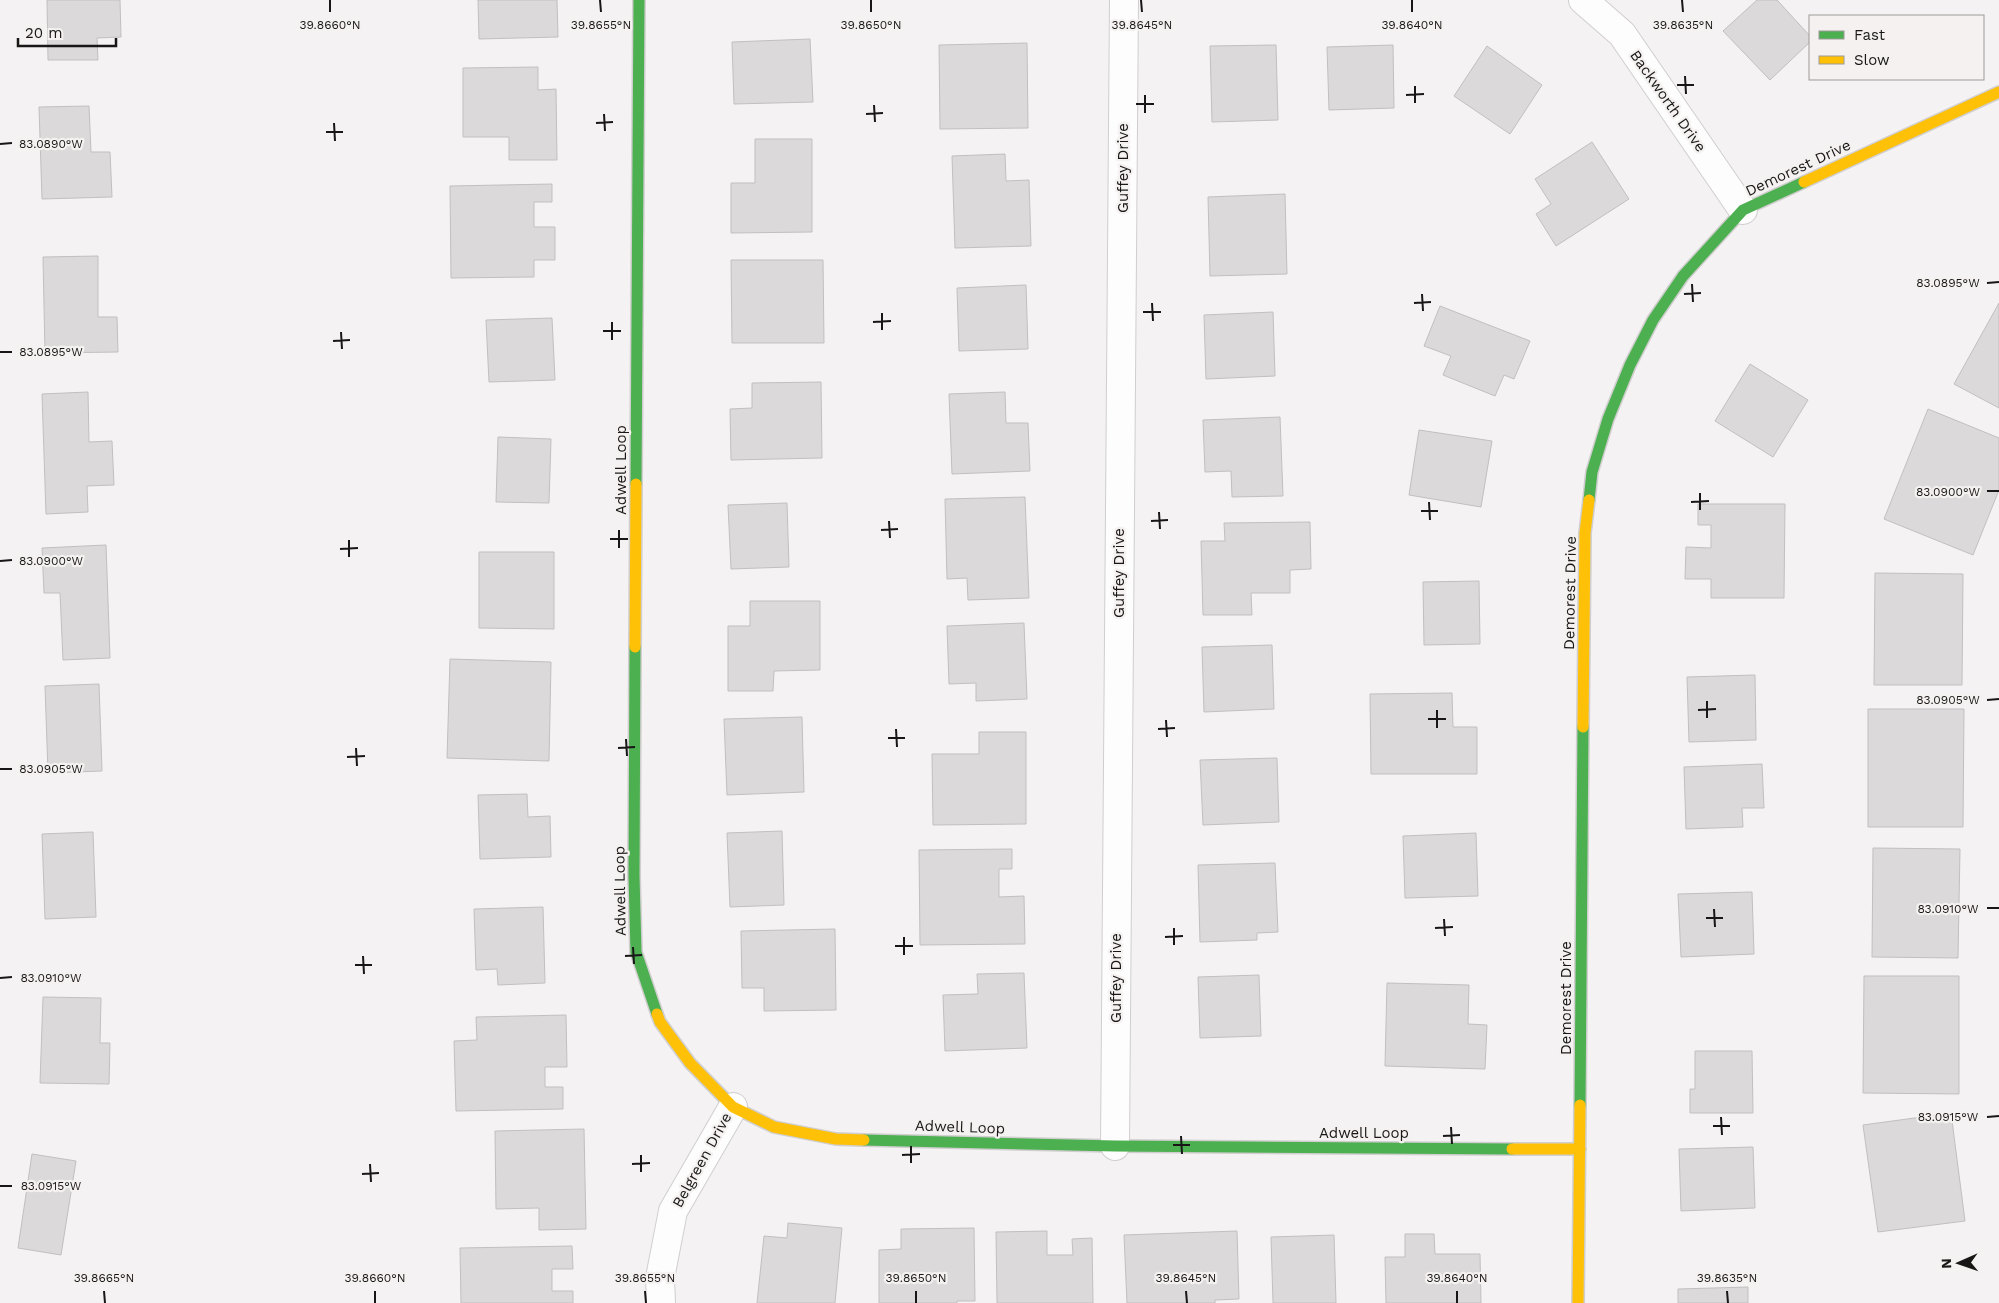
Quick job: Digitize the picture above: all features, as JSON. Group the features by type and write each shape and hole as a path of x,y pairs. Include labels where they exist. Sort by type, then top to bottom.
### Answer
{"street":[{"name":"Adwell Loop","path":"639,0 634,876 636,952 660,1022 690,1063 732,1107 774,1127 836,1139 1115,1146 1580,1149"},
{"name":"Guffey Drive","path":"1115,1146 1124,0"},
{"name":"Backworth Drive","path":"1583,0 1622,34 1743,210"},
{"name":"Demorest Drive","path":"1578,1303 1585,532 1592,472 1608,419 1630,365 1653,320 1683,276 1743,210 1999,92"},
{"name":"Belgreen Drive","path":"661,1303 660,1278 673,1211 732,1107"}],"building":[{"path":"47,0 120,0 121,37 97,38 98,60 48,60"},
{"path":"478,0 557,0 558,37 479,39"},
{"path":"1757,0 1777,0 1809,35 1809,43 1770,80 1723,31"},
{"path":"810,39 813,102 734,104 732,42"},
{"path":"1027,43 1028,128 940,129 939,45"},
{"path":"1276,45 1278,120 1212,122 1210,46"},
{"path":"1393,45 1394,108 1329,110 1327,47"},
{"path":"1487,46 1542,85 1510,134 1454,96"},
{"path":"538,67 538,90 556,89 557,160 509,160 509,137 463,137 463,68"},
{"path":"89,106 91,152 110,152 112,197 42,199 39,107"},
{"path":"755,139 812,139 812,232 731,233 731,183 755,183"},
{"path":"1592,142 1629,199 1556,246 1536,214 1551,204 1535,179"},
{"path":"1005,154 1006,181 1029,180 1031,246 955,248 952,156"},
{"path":"552,184 552,202 534,202 534,227 555,227 555,260 534,260 534,277 451,278 450,186"},
{"path":"1285,194 1287,274 1210,276 1208,197"},
{"path":"98,256 98,317 117,317 118,352 45,353 43,257"},
{"path":"731,260 823,260 824,343 732,343"},
{"path":"1026,285 1028,349 959,351 957,288"},
{"path":"1999,303 1999,408 1954,384"},
{"path":"1440,306 1530,341 1514,379 1504,375 1495,396 1443,375 1451,356 1424,346"},
{"path":"1273,312 1275,376 1206,379 1204,315"},
{"path":"552,318 555,380 489,382 486,320"},
{"path":"1750,364 1808,400 1773,457 1715,421"},
{"path":"821,382 822,458 731,460 730,409 752,408 752,383"},
{"path":"88,392 89,442 112,441 114,485 87,486 88,512 46,514 42,394"},
{"path":"1005,392 1006,423 1028,423 1030,471 952,474 949,394"},
{"path":"1928,409 1999,438 1999,490 1973,555 1884,519"},
{"path":"1280,417 1283,496 1232,497 1231,471 1205,472 1203,420"},
{"path":"1419,430 1492,441 1481,507 1409,495"},
{"path":"498,437 551,439 549,503 496,502"},
{"path":"1025,497 1029,598 968,600 967,578 947,579 945,499"},
{"path":"787,503 789,567 731,569 728,505"},
{"path":"1698,504 1785,504 1784,598 1711,598 1711,579 1685,579 1686,547 1711,548 1711,525 1698,525"},
{"path":"1310,522 1311,569 1290,570 1290,593 1251,593 1252,615 1203,615 1201,541 1225,541 1224,523"},
{"path":"106,545 110,658 63,660 60,593 44,593 42,548"},
{"path":"479,552 554,552 554,629 479,628"},
{"path":"1875,573 1963,574 1962,685 1874,685"},
{"path":"1479,581 1480,644 1424,645 1423,582"},
{"path":"750,601 820,601 820,670 774,671 773,691 728,691 728,626 750,626"},
{"path":"1024,623 1027,699 976,701 976,683 949,684 947,626"},
{"path":"1272,645 1274,709 1204,712 1202,647"},
{"path":"450,659 551,662 549,761 447,758"},
{"path":"1755,675 1756,740 1689,742 1687,677"},
{"path":"99,684 102,771 48,773 45,686"},
{"path":"1452,693 1453,727 1477,727 1477,774 1371,774 1370,694"},
{"path":"1868,709 1964,709 1963,827 1868,827"},
{"path":"802,717 804,792 727,795 724,719"},
{"path":"979,732 1026,732 1026,824 933,825 932,754 979,754"},
{"path":"1277,758 1279,822 1203,825 1200,760"},
{"path":"1762,764 1764,808 1742,808 1743,827 1686,829 1684,767"},
{"path":"527,794 528,817 550,816 551,857 480,859 478,795"},
{"path":"782,831 784,905 730,907 727,833"},
{"path":"93,832 96,917 45,919 42,834"},
{"path":"1476,833 1478,896 1405,898 1403,836"},
{"path":"1873,848 1960,849 1958,958 1872,957"},
{"path":"1012,849 1012,869 999,869 999,897 1024,896 1025,944 920,945 919,850"},
{"path":"1275,863 1278,932 1257,933 1257,940 1200,942 1198,865"},
{"path":"1752,892 1754,954 1681,957 1678,894"},
{"path":"543,907 545,983 498,985 497,969 476,970 474,909"},
{"path":"835,929 836,1010 764,1011 764,988 742,988 741,931"},
{"path":"1024,973 1027,1048 945,1051 943,995 978,994 977,974"},
{"path":"1259,975 1261,1036 1200,1038 1198,977"},
{"path":"1864,976 1959,976 1959,1094 1863,1093"},
{"path":"1387,983 1469,985 1468,1024 1487,1025 1485,1069 1385,1066"},
{"path":"43,997 101,998 100,1043 110,1043 109,1084 40,1083"},
{"path":"566,1015 567,1067 545,1067 545,1087 563,1087 563,1109 456,1111 454,1041 477,1040 476,1017"},
{"path":"1695,1051 1752,1051 1753,1113 1690,1113 1690,1089 1695,1089"},
{"path":"1951,1113 1965,1221 1878,1232 1863,1125"},
{"path":"584,1129 586,1229 539,1230 539,1208 496,1209 495,1131"},
{"path":"1753,1147 1755,1208 1681,1211 1679,1149"},
{"path":"32,1154 76,1161 61,1255 18,1248"},
{"path":"788,1223 842,1228 835,1303 757,1303 764,1236 787,1238"},
{"path":"974,1228 975,1301 957,1301 957,1303 879,1303 879,1250 901,1249 901,1229"},
{"path":"1047,1231 1047,1255 1073,1255 1072,1239 1092,1238 1093,1303 997,1303 996,1232"},
{"path":"1237,1231 1239,1299 1215,1300 1215,1303 1127,1303 1124,1235"},
{"path":"1405,1234 1434,1234 1435,1254 1480,1254 1481,1303 1386,1303 1385,1257 1405,1257"},
{"path":"1334,1235 1336,1303 1273,1303 1271,1237"},
{"path":"572,1246 573,1269 552,1269 552,1291 573,1291 573,1303 461,1303 460,1248"},
{"path":"1748,1287 1748,1303 1678,1303 1678,1289"}],"traffic: fast":[{"path":"636,484 639,0"},
{"path":"1589,500 1592,472 1608,419 1630,365 1653,320 1683,276 1743,210 1804,182"},
{"path":"635,647 634,876 636,952 657,1014"},
{"path":"1580,1105 1583,727"},
{"path":"864,1140 1115,1146 1512,1149"}],"traffic: slow":[{"path":"1804,182 1999,92"},
{"path":"635,647 636,484"},
{"path":"1583,727 1585,533 1589,500"},
{"path":"657,1014 660,1022 690,1063 733,1107 774,1127 836,1139 864,1140"},
{"path":"1578,1303 1580,1105"},
{"path":"1512,1149 1580,1149"}]}
